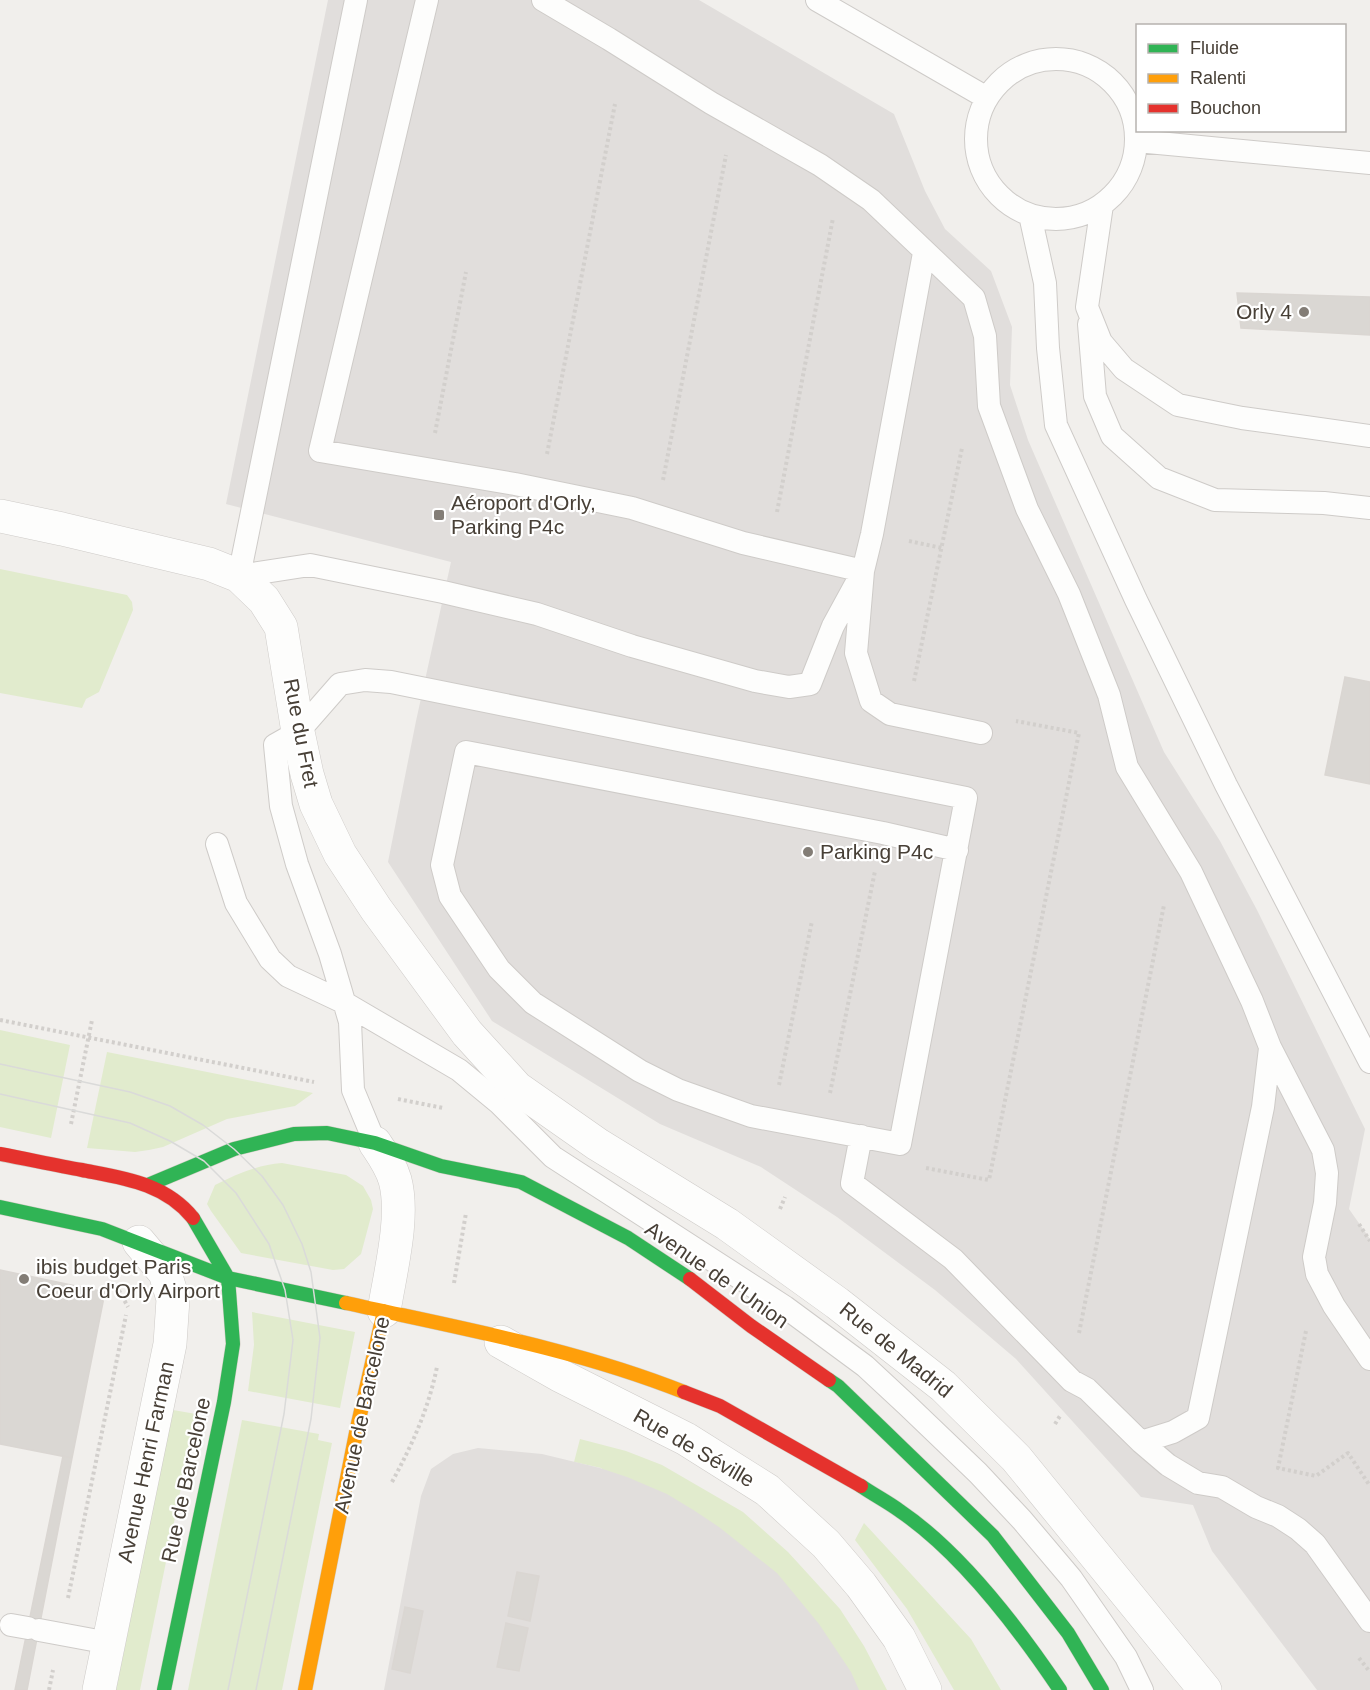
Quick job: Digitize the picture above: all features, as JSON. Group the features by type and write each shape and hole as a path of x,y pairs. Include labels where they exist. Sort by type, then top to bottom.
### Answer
{"street":[{"name":"Rue du Fret","path":"0,516 209,564 239,576 264,600 281,627 307,774 316,804 340,854 376,909 467,1033 518,1088"},
{"name":"Rue de Madrid","path":"518,1088 597,1144 728,1224 837,1303 943,1386 1016,1458 1205,1690"},
{"name":"Avenue de l'Union","path":"148,1185 234,1149 294,1134 327,1133 375,1143 441,1166 521,1182 581,1212 678,1269 751,1326 838,1386 993,1536 1068,1633 1102,1690"},
{"name":"Avenue de Barcelone","path":"305,1690 357,1428 384,1311 398,1214 395,1181 388,1163 375,1143"},
{"path":"0,1154 106,1174 148,1185 168,1195 184,1207 197,1223 228,1278"},
{"path":"0,1207 102,1229 228,1278 384,1311 604,1363 720,1406 902,1512 972,1576 1029,1644 1060,1690"},
{"name":"Avenue Henri Farman","path":"99,1690 170,1344 172,1299 165,1273 139,1242"},
{"name":"Rue de Barcelone","path":"164,1690 224,1402 233,1344 228,1278"},
{"name":"Rue de Séville","path":"489,1336 559,1375 686,1438 767,1490 826,1544 861,1585 899,1638 925,1690"}],"lane":[{"path":"356,0 239,576 310,565 537,614 632,646 755,681 789,687 810,684 833,626 863,571"},
{"path":"426,0 320,451 515,484 632,508 743,543 863,571"},
{"path":"543,0 711,103 820,165 871,200 924,253 974,298 984,336 989,406 1027,509 1069,594 1109,695 1127,767 1191,872 1252,1001 1270,1047 1323,1150 1327,1173 1325,1203 1314,1257 1317,1274 1334,1306 1370,1359"},
{"path":"817,0 987,98"},
{"path":"1052,58 1078,62 1102,72 1121,90 1132,114 1137,141 1132,165 1120,187 1102,204 1080,216 1055,219 1030,215 1009,205 992,188 980,167 975,144 978,120 987,98 1003,78 1026,64 1052,58"},
{"path":"1137,141 1370,162"},
{"path":"1102,204 1087,307 1095,396 1112,436 1159,478 1215,500 1324,503 1370,508"},
{"path":"1030,215 1045,283 1048,348 1056,425 1136,600 1216,765 1370,1062"},
{"path":"924,253 872,534 863,571 856,653 871,701 890,714 981,733"},
{"path":"1087,307 1101,342 1124,369 1178,405 1242,418 1370,436"},
{"path":"375,1143 353,1090 350,1022 330,954 297,864 281,806 275,745 298,732 340,684 365,680 391,682 966,798 957,850 900,1144 751,1116 678,1090 640,1071 533,1003 499,969 450,896 442,865 466,752 871,830 957,850"},
{"path":"218,844 236,903 270,959 288,976 343,1002 459,1070 499,1103 553,1157 785,1306 865,1366 978,1473 1022,1520 1077,1587 1126,1657 1142,1690"},
{"path":"1141,1442 1173,1432 1198,1418 1265,1096 1270,1047"},
{"path":"861,1136 852,1183 953,1259 1072,1381 1087,1389 1168,1465 1198,1483 1222,1487 1256,1507 1278,1516 1316,1544 1370,1621"},
{"path":"26,1628 109,1642"}],"path":[{"path":"546,458 615,104"},
{"path":"663,481 726,154"},
{"path":"777,515 835,207"},
{"path":"435,436 466,272"},
{"path":"769,513 786,517"},
{"path":"872,534 942,548"},
{"path":"988,1180 1080,733 1006,719"},
{"path":"1077,1341 1165,902"},
{"path":"778,1094 812,921"},
{"path":"70,1127 92,1020"},
{"path":"781,1207 785,1197"},
{"path":"1325,1203 1349,1209 1370,1241"},
{"path":"49,1690 128,1307 113,1280"},
{"path":"1308,1321 1278,1468 1316,1476 1348,1453 1370,1486"},
{"path":"390,1486 415,1440 431,1396 438,1366"}],"green space":[{"path":"0,569 127,595 132,602 133,610 99,692 86,699 82,708 0,693"},
{"path":"0,1030 70,1045 51,1138 0,1127"},
{"path":"107,1052 313,1093 295,1106 227,1119 163,1147 135,1152 87,1148"},
{"path":"282,1163 346,1175 363,1186 373,1209 361,1254 344,1269 333,1270 241,1253 211,1211 207,1204 215,1185 247,1171"},
{"path":"252,1312 355,1332 340,1408 248,1391 254,1345"},
{"path":"173,1410 196,1414 140,1690 116,1690"},
{"path":"242,1420 319,1434 318,1440 332,1443 282,1690 188,1690"},
{"path":"580,1439 626,1451 662,1465 743,1512 788,1552 840,1609 864,1646 887,1690 858,1690 601,1468 574,1462"},
{"path":"864,1523 971,1639 1001,1690 954,1690 907,1609 855,1540"}],"shaded area":[{"name":"Parking P4c","path":"328,0 699,0 894,114 925,191 945,229 991,271 1012,327 1010,385 1028,440 1164,752 1220,841 1257,910 1365,1129 1349,1209 1370,1239 1370,1690 1317,1690 1212,1551 1193,1505 1141,1497 1016,1359 935,1290 837,1217 761,1167 660,1124 492,1021 388,862 451,562 226,504"},
{"path":"478,1448 542,1454 600,1468 667,1494 695,1511 777,1573 819,1624 851,1672 859,1690 384,1690 421,1496 431,1469 453,1454"}],"building":[{"name":"Orly 4","path":"1237,293 1370,297 1370,335 1241,328"},
{"path":"1345,677 1370,682 1370,784 1325,775"},
{"path":"0,1270 105,1292 72,1458 0,1444"},
{"path":"63,1456 72,1458 27,1690 15,1690"},
{"path":"517,1572 539,1576 530,1621 508,1616"},
{"path":"405,1607 423,1611 410,1673 392,1669"},
{"path":"506,1623 528,1628 519,1671 497,1667"}],"tram line":[{"path":"0,1064 130,1092 170,1106 203,1125 234,1149 262,1176 283,1205 302,1244 311,1272 320,1338 311,1419 256,1690"},
{"path":"0,1094 130,1123 170,1141 204,1161 236,1193 269,1244 285,1290 293,1340 284,1414 228,1690"}],"traffic: fast":[{"path":"148,1185 234,1149 294,1134 327,1133 375,1143 441,1166 521,1182 628,1238 690,1279"},
{"path":"0,1207 102,1229 228,1278 346,1303"},
{"path":"164,1690 224,1402 233,1344 228,1278 193,1218"},
{"path":"829,1380 838,1386 993,1536 1068,1633 1102,1690"},
{"path":"861,1486 923,1528 967,1570 1008,1618 1060,1690"}],"traffic: slow":[{"path":"346,1303 474,1331 602,1363 684,1392"},
{"path":"305,1690 357,1428 384,1311"}],"traffic: jam":[{"path":"0,1154 128,1179 170,1197 193,1218"},
{"path":"690,1279 751,1326 829,1380"},
{"path":"684,1392 720,1406 861,1486"}],"place":[{"name":"Orly 4","path":"1304,312"},
{"name":"Aéroport d'Orly, Parking P4c","path":"439,515"},
{"name":"Parking P4c","path":"808,852"},
{"name":"ibis budget Paris Coeur d'Orly Airport","path":"24,1279"}]}
